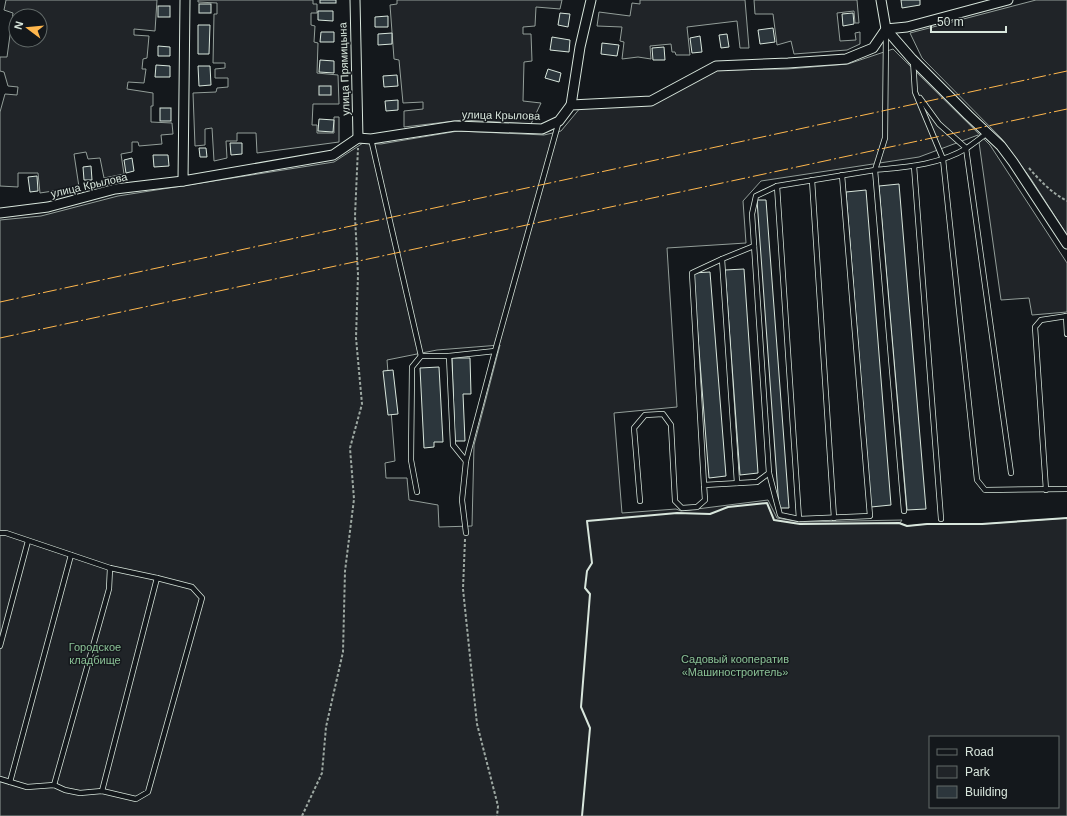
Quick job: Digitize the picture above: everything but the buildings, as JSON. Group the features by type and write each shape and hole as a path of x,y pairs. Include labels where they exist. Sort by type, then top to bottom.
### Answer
{"street":[{"path":"183,181 185,0"},
{"name":"улица Прямицына","path":"355,0 358,138"},
{"path":"591,0 580,47 571,105 651,100 716,66 846,59 873,48 886,29"},
{"path":"881,0 886,29 912,59 1001,146 1067,244"},
{"path":"886,29 907,27 1008,0"},
{"name":"улица Крылова","path":"0,213 48,207 115,189 183,181 332,155 358,138 371,139 455,126 542,129 559,121 571,105"}],"lane":[{"path":"886,29 885,138 875,170 904,511"},
{"path":"912,59 915,92 943,159 977,480 985,490 1067,489"},
{"path":"915,92 939,124 966,148 1011,473"},
{"path":"466,533 462,500 466,461 559,121"},
{"path":"842,176 870,516 799,519 780,515 769,473 752,214 756,196 777,186 875,170 914,166 943,159 966,148 987,133"},
{"path":"371,139 421,356"},
{"path":"914,166 941,519"},
{"path":"812,180 834,518"},
{"path":"777,186 799,519"},
{"path":"640,501 634,428 644,415 663,414 671,425 675,501 682,508 697,507 705,500 692,273 754,246"},
{"path":"722,259 737,483"},
{"path":"1046,490 1035,327 1041,320 1066,316 1067,334"},
{"path":"417,492 411,460 412,366 421,356 449,356 495,351"},
{"path":"449,356 453,445 466,461"},
{"path":"704,485 757,482 769,473"},
{"path":"0,533 6,533 110,568 192,587 202,598 148,792 136,799 102,791 80,792 65,790 54,785 27,787 0,779"},
{"path":"0,646 28,541"},
{"path":"10,782 71,555"},
{"path":"54,785 109,589 110,568"},
{"path":"102,791 157,578"}],"path":[{"path":"302,816 322,773 326,727 343,652 345,571 354,499 350,448 362,404 356,338 358,276 355,216 358,138"},
{"path":"1026,164 1039,180 1067,201"},
{"path":"466,533 463,589 476,716 498,806 497,816"}],"green space":[{"path":"6,0 157,0 155,31 134,29 134,35 149,36 147,58 143,59 142,69 146,69 144,83 128,82 127,89 153,93 151,122 172,123 173,134 161,135 162,144 139,146 138,142 132,142 132,152 121,154 124,174 104,178 100,158 88,159 86,152 74,154 79,187 40,193 38,173 18,173 18,187 0,186 0,112 5,94 17,95 18,87 8,86 4,72 0,71 0,57 7,57 8,48 48,48 48,8 8,8 8,11 4,10"},
{"path":"198,0 313,0 313,4 317,4 317,13 311,13 311,25 315,26 314,42 318,43 317,73 338,75 339,104 313,104 312,125 317,125 317,133 334,133 334,117 339,117 339,142 257,153 256,133 237,133 237,141 226,141 227,158 214,161 212,128 205,129 205,145 195,146 193,93 216,92 217,88 228,87 228,78 215,78 215,69 225,68 225,63 213,63 214,14 217,14 217,3 198,2"},
{"path":"397,0 562,0 560,9 536,7 535,26 523,27 523,34 531,34 532,61 524,62 523,101 541,103 531,124 463,120 404,127 404,111 423,109 423,102 403,103 399,60 394,59 390,5 397,4"},
{"path":"640,0 745,0 749,48 740,48 737,21 687,27 690,55 676,55 675,52 672,52 671,44 650,46 651,59 638,57 622,59 624,42 620,41 622,27 597,26 599,12 630,16 632,3 640,4"},
{"path":"754,0 857,0 859,23 855,23 854,11 837,13 840,41 856,40 855,33 860,32 860,44 847,50 794,54 791,41 777,45 773,14 755,14"},
{"path":"1036,0 1067,0 1067,235 1031,179 1002,139 922,58 910,33"},
{"path":"893,49 990,145 1067,263 1067,312 1032,315 1029,298 1001,300 978,135 919,157 761,181 743,201 746,243 667,248 677,407 614,413 622,513 676,509 681,511 768,500 777,518 800,522 902,520 900,523 907,526 927,524 982,524 1067,518 1067,816 0,816 0,220 41,216 118,196 334,162 363,143 381,144 458,131 544,135 561,131 581,107 654,104 718,70 787,69 848,64","holes":["500,345 474,445 472,526 439,527 438,505 409,500 407,478 386,478 385,463 395,461 387,360 437,350"]}],"wall":[{"path":"582,816 590,728 581,707 590,594 585,588 587,571 592,563 587,521 677,513 710,514 728,507 767,503 774,520 800,524 899,523 907,526 927,524 982,524 1067,518"}],"power":[{"path":"0,302 1067,71"},
{"path":"0,338 1067,109"}],"park label":[{"name":"Городское кладбище","path":"95,653"},
{"name":"Садовый кооператив «Машиностроитель»","path":"735,665"}]}
